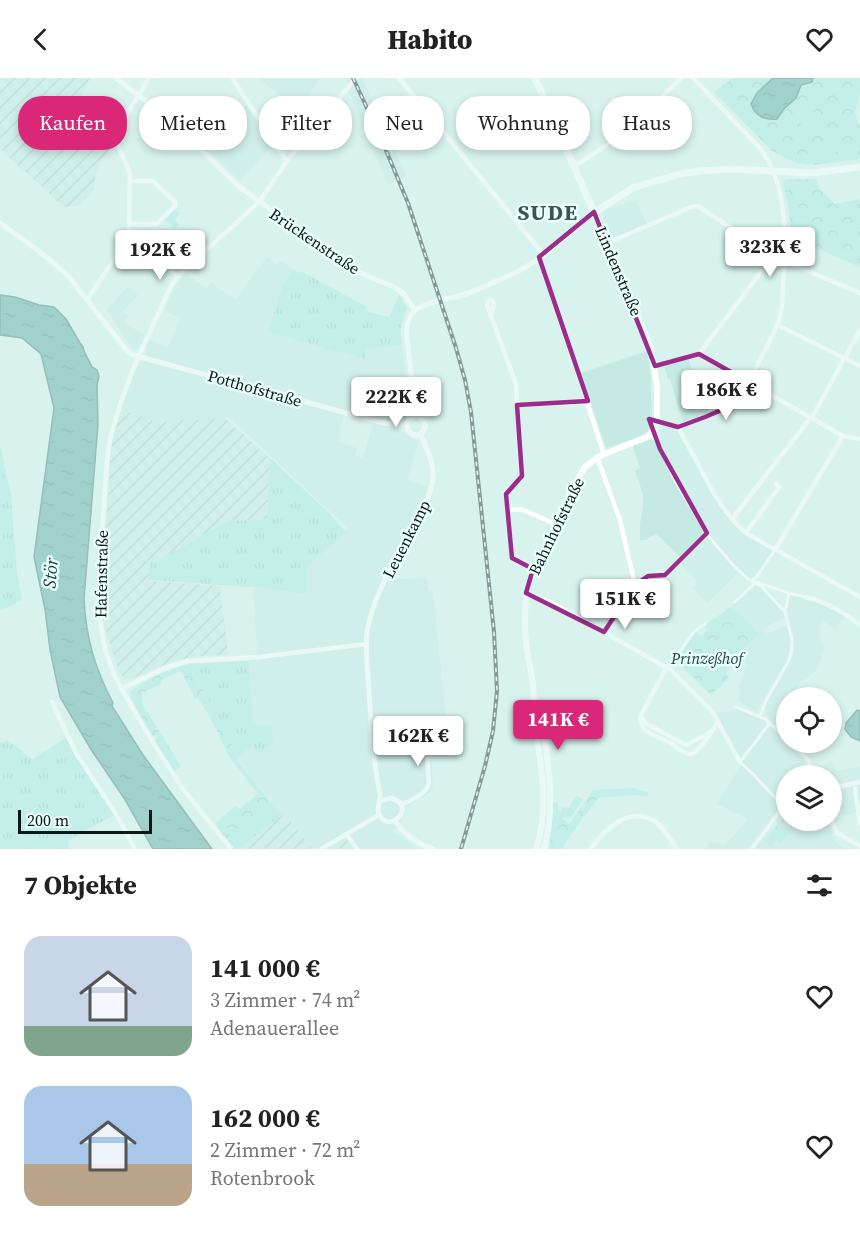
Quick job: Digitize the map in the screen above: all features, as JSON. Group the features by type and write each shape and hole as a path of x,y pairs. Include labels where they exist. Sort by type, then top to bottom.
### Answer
{"main road":[{"name":"Lindenstraße","path":"535,78 646,335 655,366 658,422"},
{"path":"594,212 641,185 700,171 722,169 811,173 860,166"},
{"path":"653,432 658,422"},
{"name":"Bahnhofstraße","path":"535,698 525,632 526,593 534,570 580,474 597,457 645,438 653,432"},
{"path":"535,698 533,710 544,797 541,829 536,849"},
{"path":"535,698 540,709 551,799 544,849"}],"street":[{"name":"Brückenstraße","path":"116,78 173,122 236,184 259,202 358,272 396,288 404,294 415,310"},
{"path":"87,300 128,238 130,181 128,168 117,139 118,132 148,78"},
{"path":"232,78 287,161"},
{"name":"Hafenstraße","path":"231,849 174,777 121,689 105,650 99,600 109,441 123,396 171,286 178,276 259,202 287,161 356,78"},
{"path":"399,78 541,256 604,454"},
{"path":"662,96 681,78"},
{"path":"658,422 678,427 731,406 777,325 781,312 784,220 773,171 759,147 693,78"},
{"path":"574,166 602,149"},
{"path":"130,181 153,181 175,202 175,206 157,224 130,224"},
{"path":"607,243 698,206 774,256 784,254"},
{"path":"415,310 427,304 474,291 512,274 541,256 594,212"},
{"path":"0,223 59,267 127,351 139,357"},
{"path":"128,238 178,276"},
{"path":"655,366 699,354 784,245"},
{"path":"783,261 860,293"},
{"name":"Leuenkamp","path":"381,801 368,674 369,624 375,602 431,489 432,468 421,434 426,427 421,417 416,416 406,331 409,319 415,310"},
{"path":"491,315 516,384 521,472 520,478 506,491 511,555 514,560 534,570"},
{"path":"777,325 860,366"},
{"path":"732,519 811,417 860,330"},
{"path":"699,354 843,436 860,439"},
{"name":"Potthofstraße","path":"139,357 389,424 407,425"},
{"path":"517,405 588,402"},
{"path":"416,416 410,419 407,425 408,430 411,434 421,434"},
{"path":"678,427 720,503 746,533 860,597"},
{"path":"653,432 678,485 707,533 733,565 761,586 784,609 792,640 790,658 760,716"},
{"path":"735,602 753,585 843,436"},
{"path":"597,457 617,510 635,585"},
{"path":"746,533 779,487 776,484"},
{"path":"507,510 521,509 555,524"},
{"path":"604,632 635,585 647,576 665,575 707,533"},
{"path":"753,582 819,600 835,607 860,625"},
{"path":"526,593 550,602 675,673 712,711 740,762 776,798"},
{"path":"784,609 789,593"},
{"path":"705,624 691,634 676,658 667,667 641,715 640,724 643,729 688,754 698,749 718,722"},
{"path":"121,689 165,668 188,661 253,657 367,644"},
{"path":"52,702 76,753 116,814 135,849"},
{"path":"736,707 760,716 776,728"},
{"path":"641,715 645,723 698,749"},
{"path":"401,805 424,793 429,784 426,735 417,722"},
{"path":"740,762 770,723"},
{"path":"686,745 712,731"},
{"path":"842,786 860,782"},
{"path":"855,788 860,824"},
{"path":"395,821 401,814 401,805 390,798 381,801 379,815 386,821 395,821 409,836 433,849"},
{"path":"321,849 379,815"},
{"path":"590,849 616,823 623,819 637,817 657,824 677,849"},
{"path":"751,849 776,818"},
{"path":"836,831 860,848"},
{"path":"347,835 357,849"}],"highlighted area":[{"path":"594,212 655,366 699,354 747,381 731,406 705,417 678,427 649,419 660,449 707,533 665,575 648,576 635,585 604,632 526,593 533,569 512,558 506,494 522,476 517,405 588,401 539,257"}],"shaded area":[{"path":"0,78 90,78 82,96 18,96 18,150 109,150 96,172 94,190 80,205 64,207 0,149"},
{"path":"321,78 308,96 281,96 260,79"},
{"path":"345,78 362,78 370,96 364,96 364,128 349,92 351,89"},
{"path":"247,107 259,125 259,150 269,150 239,180 208,150 247,150"},
{"path":"373,150 395,150 407,177 388,185"},
{"path":"636,200 647,224 611,240 603,219 605,210"},
{"path":"267,257 276,264 279,260 294,270 282,287 365,358 366,349 402,345 409,394 408,415 403,419 383,421 148,357 145,354 149,340 168,347 180,318 164,311 175,287 186,274 207,288 211,283 236,299"},
{"path":"128,286 138,295 122,312 128,316 124,321 145,335 136,350 131,348 107,310"},
{"path":"647,351 651,377 652,423 650,429 642,436 606,448 581,373"},
{"path":"688,358 696,384 702,383 708,413 683,422 664,365"},
{"path":"144,360 344,414 337,442 357,448 355,456 363,458 373,422 398,428 419,441 407,480 427,487 426,492 381,580 427,578 428,591 433,591 446,719 429,722 433,787 429,793 407,807 402,820 393,831 419,849 360,849 347,831 317,849 312,849 289,819 286,821 237,759 252,746 266,726 259,726 252,719 249,661 257,652 253,588 263,588 307,566 348,528 230,418 156,422 121,409 137,367"},
{"path":"121,409 156,422 224,418 270,458 267,519 228,521 159,560 151,562 149,581 220,586 228,655 195,656 171,662 132,679 126,679 119,672 102,618 112,442"},
{"path":"669,426 675,428 679,433 718,503 732,523 747,536 772,551 751,579 734,564 712,538 676,478 660,445 659,438 660,431"},
{"path":"653,439 677,488 704,533 680,557 656,533 646,540 640,540 643,494 635,471 640,468 633,446"},
{"path":"707,537 738,573 707,603 693,588 697,580 679,563"},
{"path":"754,584 761,587 786,616 763,629 767,634 788,625 791,640 787,662 756,712 739,701 739,686 747,663 737,658 759,634 747,620 730,607"},
{"path":"790,595 818,601 846,616 835,629 824,621 819,626 819,638 825,647 817,670 797,687 776,687 776,726 768,718 765,706 793,655 794,640 787,607"},
{"path":"736,709 768,723 776,731 776,753 797,753 806,765 776,765 776,813 747,849 707,849 709,842 725,845 749,819 716,804 741,765 718,715"},
{"path":"860,766 860,779 842,783 842,770"},
{"path":"860,784 860,809 843,815 842,788"},
{"path":"282,815 286,821 289,819 312,849 239,849"},
{"path":"776,824 776,831 831,831 834,841 843,848 855,849 754,849"},
{"path":"347,831 360,849 317,849"}],"green space":[{"path":"733,78 773,78 757,93 769,120 777,119 796,98 801,85 812,82 813,78 860,78 860,93 855,112 860,127 860,159 814,165 796,163 772,151 714,92"},
{"path":"811,111 818,117 809,129 801,123"},
{"path":"837,137 842,142 837,151 822,159 818,156 823,144"},
{"path":"788,179 816,179 819,188 835,204 860,199 860,267 815,248 810,235 791,228 783,183"},
{"path":"174,209 180,214 175,219 179,225 175,229 164,219"},
{"path":"294,270 299,273 301,271 367,307 368,312 389,317 399,295 407,308 401,329 402,345 366,349 365,359 268,332 282,287"},
{"path":"0,444 11,495 17,572 22,600 0,611"},
{"path":"270,458 346,532 307,566 306,594 263,588 149,580 150,562 159,560 228,521 267,519"},
{"name":"Prinzeßhof","path":"730,607 747,620 759,634 734,660 726,673 729,678 711,695 675,662 696,632 701,636 707,630 704,626"},
{"path":"249,661 252,719 259,726 271,726 273,744 258,753 252,746 239,757 188,664"},
{"path":"188,664 239,757 237,760 277,810 266,817 251,820 241,831 229,828 221,832 215,824 235,806 239,809 258,794 230,758 210,717 198,698 195,699 181,671 161,680 162,684 142,693 143,705 181,766 174,771 154,740 157,738 156,735 153,737 130,697 131,690 145,682"},
{"path":"66,738 114,815 68,841 69,849 0,849 0,743 8,740 32,759"},
{"path":"632,788 649,792 647,797 637,795 598,798 562,849 549,849 553,803 557,802 560,813 562,807 568,808 576,796 583,799 570,819 561,817 569,824 593,790"},
{"path":"277,810 282,815 239,849 235,849 221,832 229,828 241,831 251,820 266,817"},
{"path":"776,826 776,831 790,832 780,843 777,840 771,846 765,840"}],"water":[{"path":"773,78 813,78 812,82 801,85 796,98 777,119 769,119 755,112 751,104 757,93"},
{"name":"Stör","path":"0,295 54,307 66,319 92,367 97,370 99,376 97,385 98,424 84,599 89,640 96,665 113,703 112,706 143,755 212,849 153,849 124,798 92,751 60,697 34,557 54,408 41,354 22,338 0,335"},
{"path":"857,710 860,711 860,741 851,737 845,729 846,723"}],"railway":[{"path":"353,78 408,203 456,348 471,412 494,632 497,691 493,731 461,849"}],"district":[{"name":"SUDE","path":"548,212"}]}
